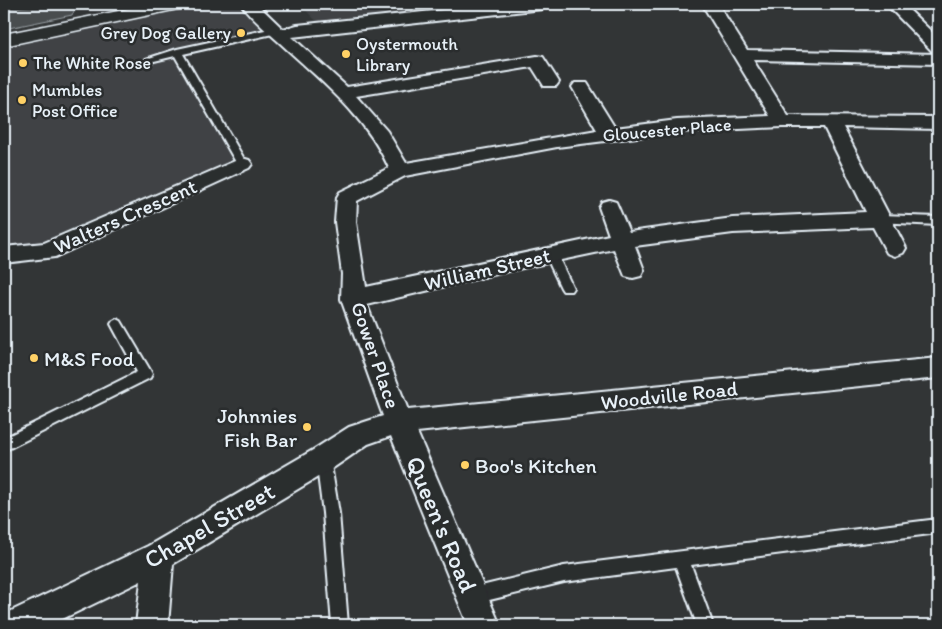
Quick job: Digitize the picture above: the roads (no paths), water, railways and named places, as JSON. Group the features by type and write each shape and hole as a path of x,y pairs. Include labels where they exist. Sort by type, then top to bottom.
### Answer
{"main road":[{"path":"4,40 178,4"}],"street":[{"path":"249,4 343,93 370,122 397,162 400,171"},
{"path":"278,33 542,4"},
{"path":"710,4 782,121"},
{"path":"894,4 938,47"},
{"path":"741,55 938,60"},
{"path":"343,93 536,61 550,82"},
{"path":"582,87 609,134"},
{"name":"Gloucester Place","path":"400,171 557,141 677,126 782,121 938,123"},
{"path":"830,121 895,248"},
{"name":"Walters Crescent","path":"4,255 47,251 242,164"},
{"name":"Gower Place","path":"399,422 353,299 356,285 344,211 347,197 400,171"},
{"path":"609,207 633,270"},
{"name":"William Street","path":"353,299 551,254 684,231 748,225 881,219"},
{"name":"Woodville Road","path":"399,422 938,368"},
{"name":"Chapel Street","path":"16,625 159,556 323,459 359,435 399,422"},
{"name":"Queen's Road","path":"399,422 474,596 484,625"},
{"path":"152,625 159,556"}],"lane":[{"path":"150,59 278,33"},
{"path":"177,52 242,164"},
{"path":"881,219 938,221"},
{"path":"551,254 568,288"},
{"path":"4,445 145,374 117,324"},
{"path":"323,459 339,591 340,625"},
{"path":"474,596 564,574 938,526"},
{"path":"681,559 705,625"}],"place":[{"name":"Grey Dog Gallery","path":"241,33"},
{"name":"Oystermouth Library","path":"346,54"},
{"name":"The White Rose","path":"23,63"},
{"name":"Mumbles Post Office","path":"22,100"},
{"name":"M&S Food","path":"34,358"},
{"name":"Johnnies Fish Bar","path":"307,427"},
{"name":"Boo's Kitchen","path":"465,465"}]}
